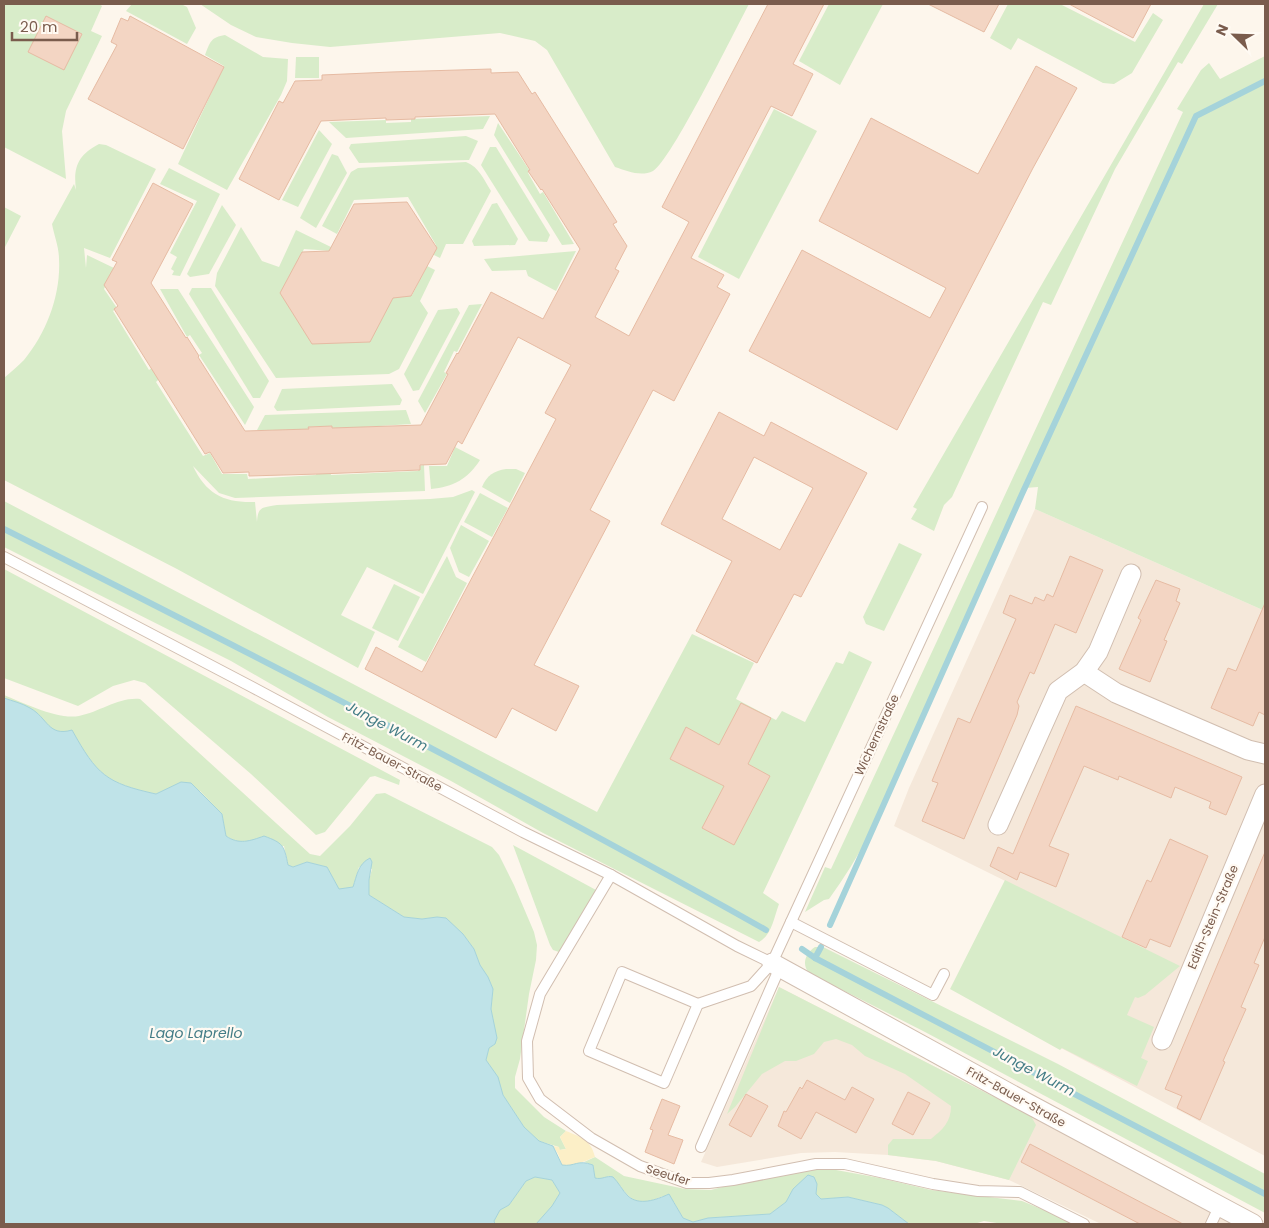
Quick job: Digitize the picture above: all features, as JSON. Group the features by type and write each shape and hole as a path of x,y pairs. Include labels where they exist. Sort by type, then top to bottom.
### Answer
{"street":[{"path":"998,826 1058,691 1084,672 1098,652 1131,574"},
{"path":"1084,672 1116,693 1248,750 1265,754"},
{"name":"Edith-Stein-Straße","path":"1162,1040 1265,794"},
{"name":"Fritz-Bauer-Straße","path":"776,965 1025,1102 1253,1224"}],"lane":[{"name":"Wichernstraße","path":"776,965 791,922 982,507"},
{"name":"Fritz-Bauer-Straße","path":"4,557 523,832 611,875 737,946 776,965"},
{"name":"Seeufer","path":"611,875 540,994 527,1041 528,1078 540,1099 591,1138 640,1166 687,1183 733,1180 816,1164 846,1164 933,1184 978,1190 1020,1192 1084,1224"},
{"path":"791,922 933,995 944,974"},
{"path":"698,1004 664,1083 589,1051 622,972 698,1004 751,986 776,965"},
{"path":"701,1147 776,965"},
{"path":"1211,1224 1219,1206"}],"shaded area":[{"path":"1035,509 1265,611 1265,1156 1061,1048 1119,937 894,826 909,788"},
{"path":"779,987 1031,1116 1233,1224 1101,1224 1009,1180 936,1161 888,1155 835,1152 801,1153 717,1167 701,1162"}],"green space":[{"path":"4,4 99,4 102,6 91,31 102,36 66,111 62,131 66,179 4,147"},
{"path":"132,4 181,4 187,7 196,28 187,44 126,11"},
{"path":"200,4 749,4 688,121 662,162 653,171 648,173 634,173 615,167 547,50 535,41 500,33 330,47 292,43 256,37 231,25"},
{"path":"829,4 883,4 840,85 799,61"},
{"path":"1008,4 1060,4 1135,42 1153,13 1163,20 1132,73 1114,84 1103,83 1018,38 1011,50 990,38"},
{"path":"1204,4 1218,4 1182,64 1178,62 1115,169 1051,305 1043,302 952,497 944,505 934,531 911,519 917,509 913,507"},
{"path":"225,35 263,57 288,59 287,81 281,95 227,190 178,164 224,66 205,55 212,41 217,37"},
{"path":"1265,56 1265,611 1035,509 1038,487 1025,488 878,818 847,873 829,899 824,900 805,912 825,867 831,869 1183,112 1177,109 1201,70 1209,63 1220,79"},
{"path":"296,57 319,57 319,78 295,78"},
{"path":"774,109 817,131 739,279 698,257"},
{"path":"490,116 483,129 346,138 329,122 386,120 386,123 411,122 411,119"},
{"path":"498,123 530,171 528,173 540,194 543,192 574,244 562,245 494,135"},
{"path":"319,130 332,144 298,207 282,200"},
{"path":"466,136 478,141 469,160 359,163 349,148 351,144"},
{"path":"99,144 106,145 156,169 110,258 84,248 86,268 87,255 114,268 104,289 117,308 113,311 149,370 153,367 160,378 156,382 203,456 210,453 222,474 247,474 248,479 316,475 317,470 330,469 331,475 418,471 418,466 424,465 425,491 235,498 219,493 193,466 198,476 210,490 217,495 234,501 255,502 257,522 260,510 277,505 430,499 453,497 472,490 475,492 423,594 367,567 341,615 375,632 358,668 177,569 4,480 4,378 24,360 46,325 55,299 59,272 58,250 52,224 74,184 76,190 75,175 78,162 86,153"},
{"path":"490,147 496,147 550,235 547,242 529,241 481,165"},
{"path":"332,154 338,156 347,173 316,228 300,218"},
{"path":"466,162 478,170 491,191 463,244 446,244 440,258 432,254 436,245 408,197 354,200 337,234 322,226 351,172 358,168"},
{"path":"169,168 220,194 180,276 172,275 174,271 171,269 177,257 170,253 197,201 160,184"},
{"path":"497,203 518,239 515,245 474,246 472,241 492,204"},
{"path":"222,205 236,225 209,274 190,277 187,274"},
{"path":"4,207 21,216 4,249"},
{"path":"241,227 262,261 279,267 296,230 333,248 331,251 304,249 283,291 412,295 427,266 435,270 420,301 428,313 399,369 389,374 276,378 215,286 217,273"},
{"path":"576,251 556,291 528,276 526,270 492,271 484,259"},
{"path":"192,288 211,288 269,381 260,398 253,398 189,294"},
{"path":"160,289 178,289 254,407 245,425 199,355 202,353 190,335 187,337"},
{"path":"482,304 457,352 454,351 444,372 447,374 425,413 418,401 469,305"},
{"path":"457,308 460,313 419,390 413,391 404,374 438,310"},
{"path":"392,384 402,400 400,405 277,411 274,407 282,389"},
{"path":"406,410 411,424 332,429 331,426 309,427 309,430 257,430 265,415"},
{"path":"455,447 480,460 459,481 431,489 429,466 447,466"},
{"path":"506,469 516,469 525,473 510,503 482,487 491,474"},
{"path":"480,493 508,508 492,537 464,522"},
{"path":"4,501 597,812 692,634 754,663 736,699 776,720 782,711 805,722 836,662 843,664 849,651 872,662 763,893 779,904 770,930 759,942 543,833 451,781 328,717 231,661 4,547"},
{"path":"461,525 489,541 469,577 459,572 450,548"},
{"path":"899,543 922,554 884,631 866,624 863,617"},
{"path":"447,556 456,577 467,583 426,662 398,647"},
{"path":"4,569 400,780 399,785 375,776 370,777 325,832 316,835 251,774 145,683 134,680 113,686 78,706 4,678"},
{"path":"394,584 420,597 398,641 372,628"},
{"path":"4,695 41,710 71,717 87,714 124,700 140,699 310,854 320,856 350,826 376,794 385,793 492,847 499,855 514,885 534,932 537,945 520,1059 515,1077 515,1088 544,1117 566,1131 560,1137 566,1149 559,1150 559,1147 539,1141 524,1127 503,1095 497,1077 486,1060 489,1048 495,1044 491,1009 493,989 474,949 463,934 445,918 422,919 404,917 369,895 369,880 372,869 359,867 353,887 339,890 327,867 307,862 293,867 288,865 284,846 239,842 226,836 222,814 200,791 176,785 156,794 125,786 114,781 96,767 72,731 62,733 52,730 15,702 4,698"},
{"path":"513,845 596,890 576,933 571,941 559,952 553,950 550,945"},
{"path":"1005,880 1180,966 1145,995 1138,998 1135,997 1127,1015 1154,1027 1141,1058 1148,1061 1137,1086 1062,1048 1060,1050 950,989"},
{"path":"815,947 823,947 1058,1064 1265,1174 1265,1213 925,1032 809,973 805,962 809,952"},
{"path":"779,987 1031,1116 1036,1125 1009,1180 936,1161 888,1155 888,1145 893,1139 931,1139 946,1125 950,1116 951,1106 905,1074 865,1056 852,1045 836,1039 824,1042 814,1054 796,1061 785,1061 762,1074 727,1114"},
{"path":"595,1157 624,1176 685,1189 711,1190 775,1173 836,1170 931,1190 1022,1201 1073,1224 1003,1224 984,1221 974,1224 909,1224 882,1205 848,1197 821,1199 816,1194 817,1184 798,1185 793,1189 786,1202 770,1214 708,1218 693,1222 683,1218 674,1202 664,1196 649,1201 635,1201 609,1176 601,1180 595,1178 593,1165 584,1162"},
{"path":"535,1177 552,1180 560,1193 552,1206 536,1224 495,1224 494,1221 500,1210 509,1205 526,1181"}],"sand":[{"path":"566,1131 581,1137 588,1143 595,1157 583,1162 562,1165 553,1146 559,1147 560,1150 566,1149 560,1137"}],"water":[{"name":"Lago Laprello","path":"4,698 30,708 53,729 58,731 72,730 96,767 114,781 125,786 156,794 181,782 191,783 222,814 226,836 231,839 245,841 264,836 275,841 284,849 288,865 293,867 307,862 327,867 339,889 353,887 360,867 370,858 372,862 369,895 404,917 422,919 446,918 463,934 474,949 493,989 491,1009 497,1038 495,1044 489,1048 486,1060 498,1077 503,1095 524,1127 539,1141 553,1146 562,1165 588,1163 593,1165 595,1178 613,1177 628,1196 637,1201 653,1200 669,1194 683,1218 693,1222 708,1218 770,1214 786,1202 793,1189 808,1175 814,1177 817,1184 816,1194 821,1199 848,1197 882,1205 909,1224 536,1224 552,1206 560,1193 552,1180 535,1177 526,1181 509,1205 500,1210 494,1221 495,1224 4,1224"}],"building":[{"path":"768,4 824,4 793,64 813,74 792,116 771,106 691,258 724,275 717,287 730,294 674,401 653,390 590,510 610,521 534,665 579,686 556,731 512,708 496,738 365,669 376,647 422,672 556,419 545,413 571,365 518,337 462,444 458,441 446,464 420,465 420,470 249,476 249,472 223,473 210,452 205,454 114,309 118,306 104,285 117,262 112,260 153,183 193,204 151,283 245,431 309,429 308,427 332,426 332,428 421,425 448,374 446,373 491,292 543,319 580,249 542,189 528,171 530,170 495,114 415,117 415,119 386,120 386,118 321,121 279,200 239,179 279,101 283,103 295,81 322,80 322,75 391,72 491,69 491,73 518,72 532,94 535,92 617,222 613,224 627,246 615,269 619,271 595,317 629,336 689,222 662,207"},
{"path":"928,4 999,4 984,32"},
{"path":"1069,4 1151,4 1133,38"},
{"path":"46,16 82,34 64,70 28,52"},
{"path":"130,16 224,67 183,149 88,99 117,45 111,42 121,18 128,21"},
{"path":"1036,66 1077,88 1033,168 897,430 749,351 802,250 930,318 946,288 819,221 871,118 978,174"},
{"path":"407,202 437,248 411,296 393,298 370,342 312,344 280,293 302,252 329,251 354,204"},
{"path":"719,412 764,436 771,422 867,473 801,597 794,594 757,663 696,631 732,561 661,524","holes":["754,457 813,488 780,550 722,519"]},
{"path":"1070,556 1103,570 1076,633 1055,624 1034,674 1030,672 1017,702 1019,706 1017,715 964,839 922,821 938,783 932,781 958,718 970,723 1016,619 1003,613 1010,595 1032,604 1035,597 1044,601 1047,594 1053,597"},
{"path":"1156,580 1180,589 1176,601 1180,603 1164,640 1167,641 1150,682 1119,669 1141,620 1138,618"},
{"path":"1265,603 1265,715 1259,712 1253,726 1211,708 1228,668 1236,671"},
{"path":"741,703 771,718 748,764 770,776 734,845 702,828 724,786 670,759 686,727 719,745"},
{"path":"1076,706 1242,777 1226,815 1209,808 1211,802 1175,787 1171,798 1119,776 1118,780 1084,766 1049,846 1069,854 1056,887 1020,872 1017,880 990,866 998,847 1013,854"},
{"path":"1170,839 1208,856 1170,947 1150,939 1146,948 1122,937 1147,880 1151,882"},
{"path":"1265,852 1265,937 1254,963 1259,965 1241,1007 1246,1009 1200,1120 1177,1108 1182,1096 1165,1089"},
{"path":"807,1080 845,1100 852,1087 874,1099 856,1133 816,1112 801,1139 778,1126 784,1111 786,1112 800,1087 802,1089"},
{"path":"908,1092 930,1103 913,1135 892,1124"},
{"path":"746,1094 768,1106 751,1137 729,1125"},
{"path":"662,1099 680,1106 668,1135 683,1140 674,1164 645,1152 653,1130 650,1129"},
{"path":"1030,1144 1183,1224 1140,1224 1021,1162"}],"waterway":[{"path":"830,925 1022,494 1196,116 1265,81"},
{"name":"Junge Wurm","path":"4,529 387,725 577,826 766,930"},
{"path":"815,958 821,947"},
{"name":"Junge Wurm","path":"802,949 815,958 1265,1194"}]}
